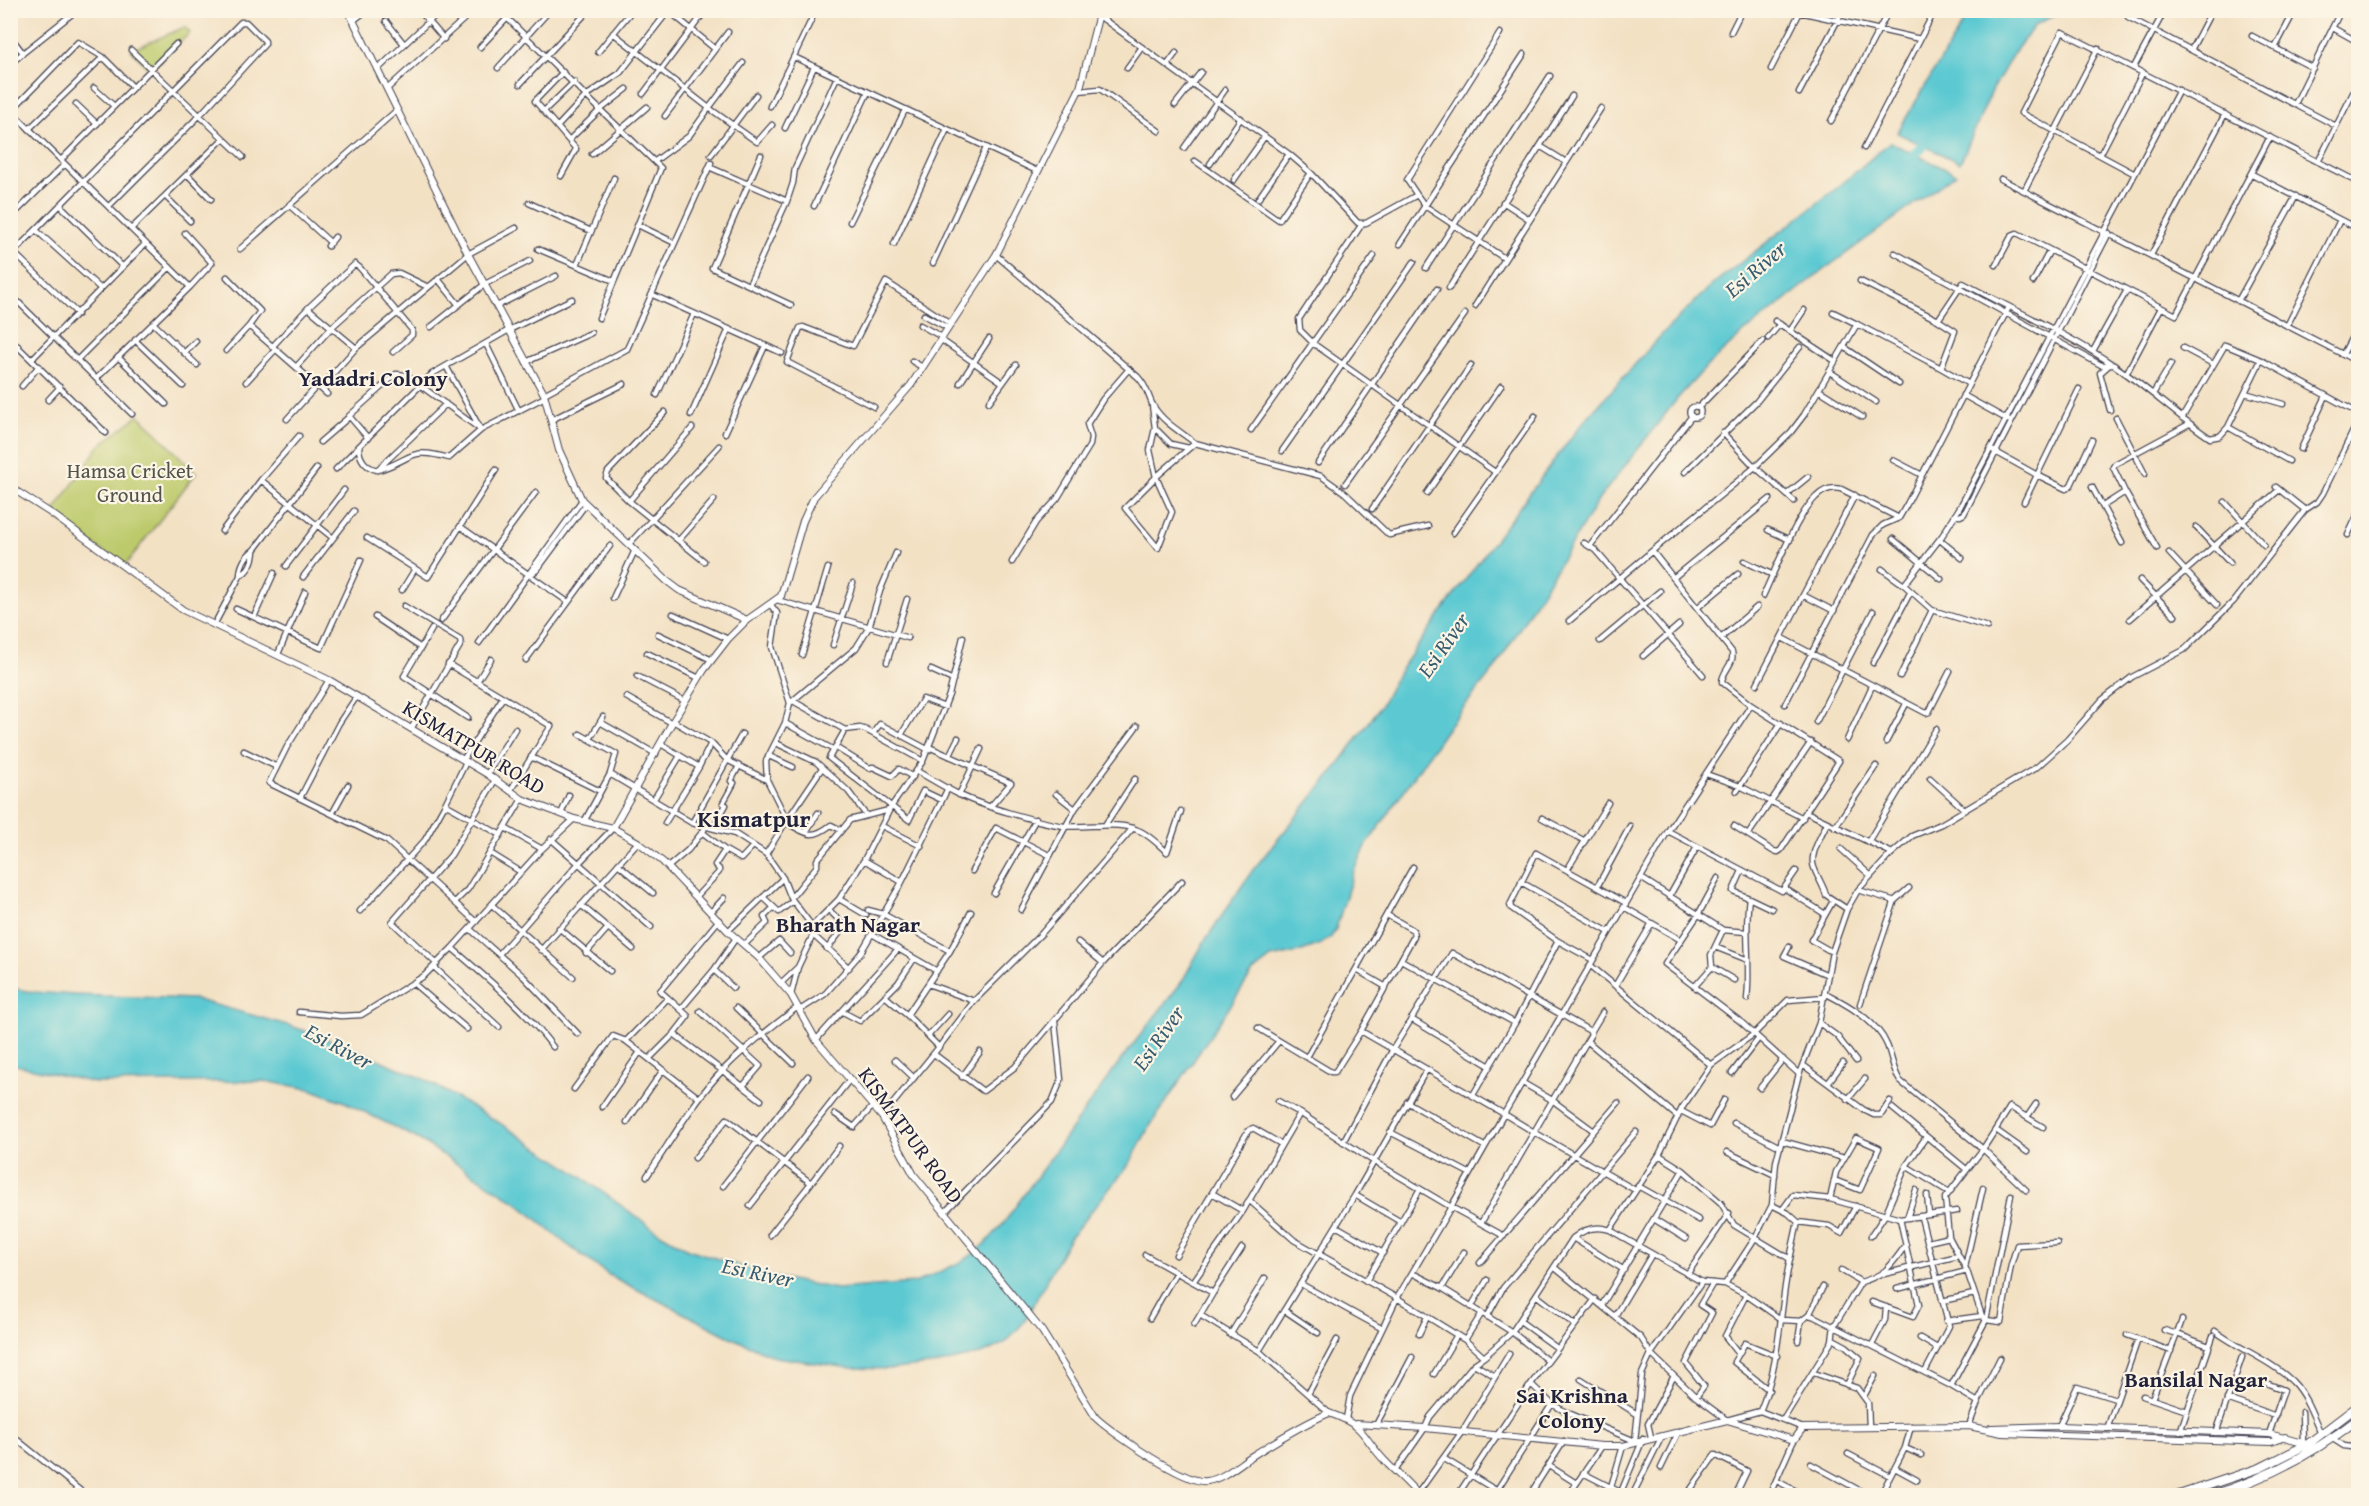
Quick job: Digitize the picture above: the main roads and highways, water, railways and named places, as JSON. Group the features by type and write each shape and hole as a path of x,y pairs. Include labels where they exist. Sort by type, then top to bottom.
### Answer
{"main road":[{"path":"2176,1496 2260,1468 2321,1434 2358,1406"},
{"path":"2208,1496 2268,1475 2320,1448 2358,1419"}],"water":[{"path":"1970,11 2063,11 2035,25 2013,54 1992,91 1960,163 1897,133"},
{"path":"1890,142 1956,174 1822,271 1741,335 1708,365 1677,399 1599,499 1496,667 1450,724 1366,846 1353,873 1336,929 1331,937 1321,944 1299,952 1271,958 1253,972 1148,1129 1130,1163 1069,1239 1024,1322 1005,1343 984,1353 939,1364 894,1369 850,1368 775,1357 726,1335 609,1275 565,1243 516,1202 420,1140 345,1102 310,1089 264,1081 95,1083 11,1064 10,988 74,995 194,999 291,1026 350,1047 424,1079 498,1122 572,1170 655,1230 688,1249 770,1276 837,1289 915,1283 963,1261 983,1246 1003,1224 1120,1061 1181,983 1204,942 1252,871 1333,772 1380,707 1397,675 1440,614 1579,427 1664,332 1713,284 1837,188"}],"waterway":[{"name":"Esi River","path":"1905,162 1934,137"}],"district":[{"name":"Yadadri Colony","path":"373,378"},
{"name":"Kismatpur","path":"754,818"},
{"name":"Bharath Nagar","path":"848,924"},
{"name":"Bansilal Nagar","path":"2196,1379"},
{"name":"Sai Krishna Colony","path":"1572,1408"}],"park label":[{"name":"Hamsa Cricket Ground","path":"130,482"}]}
